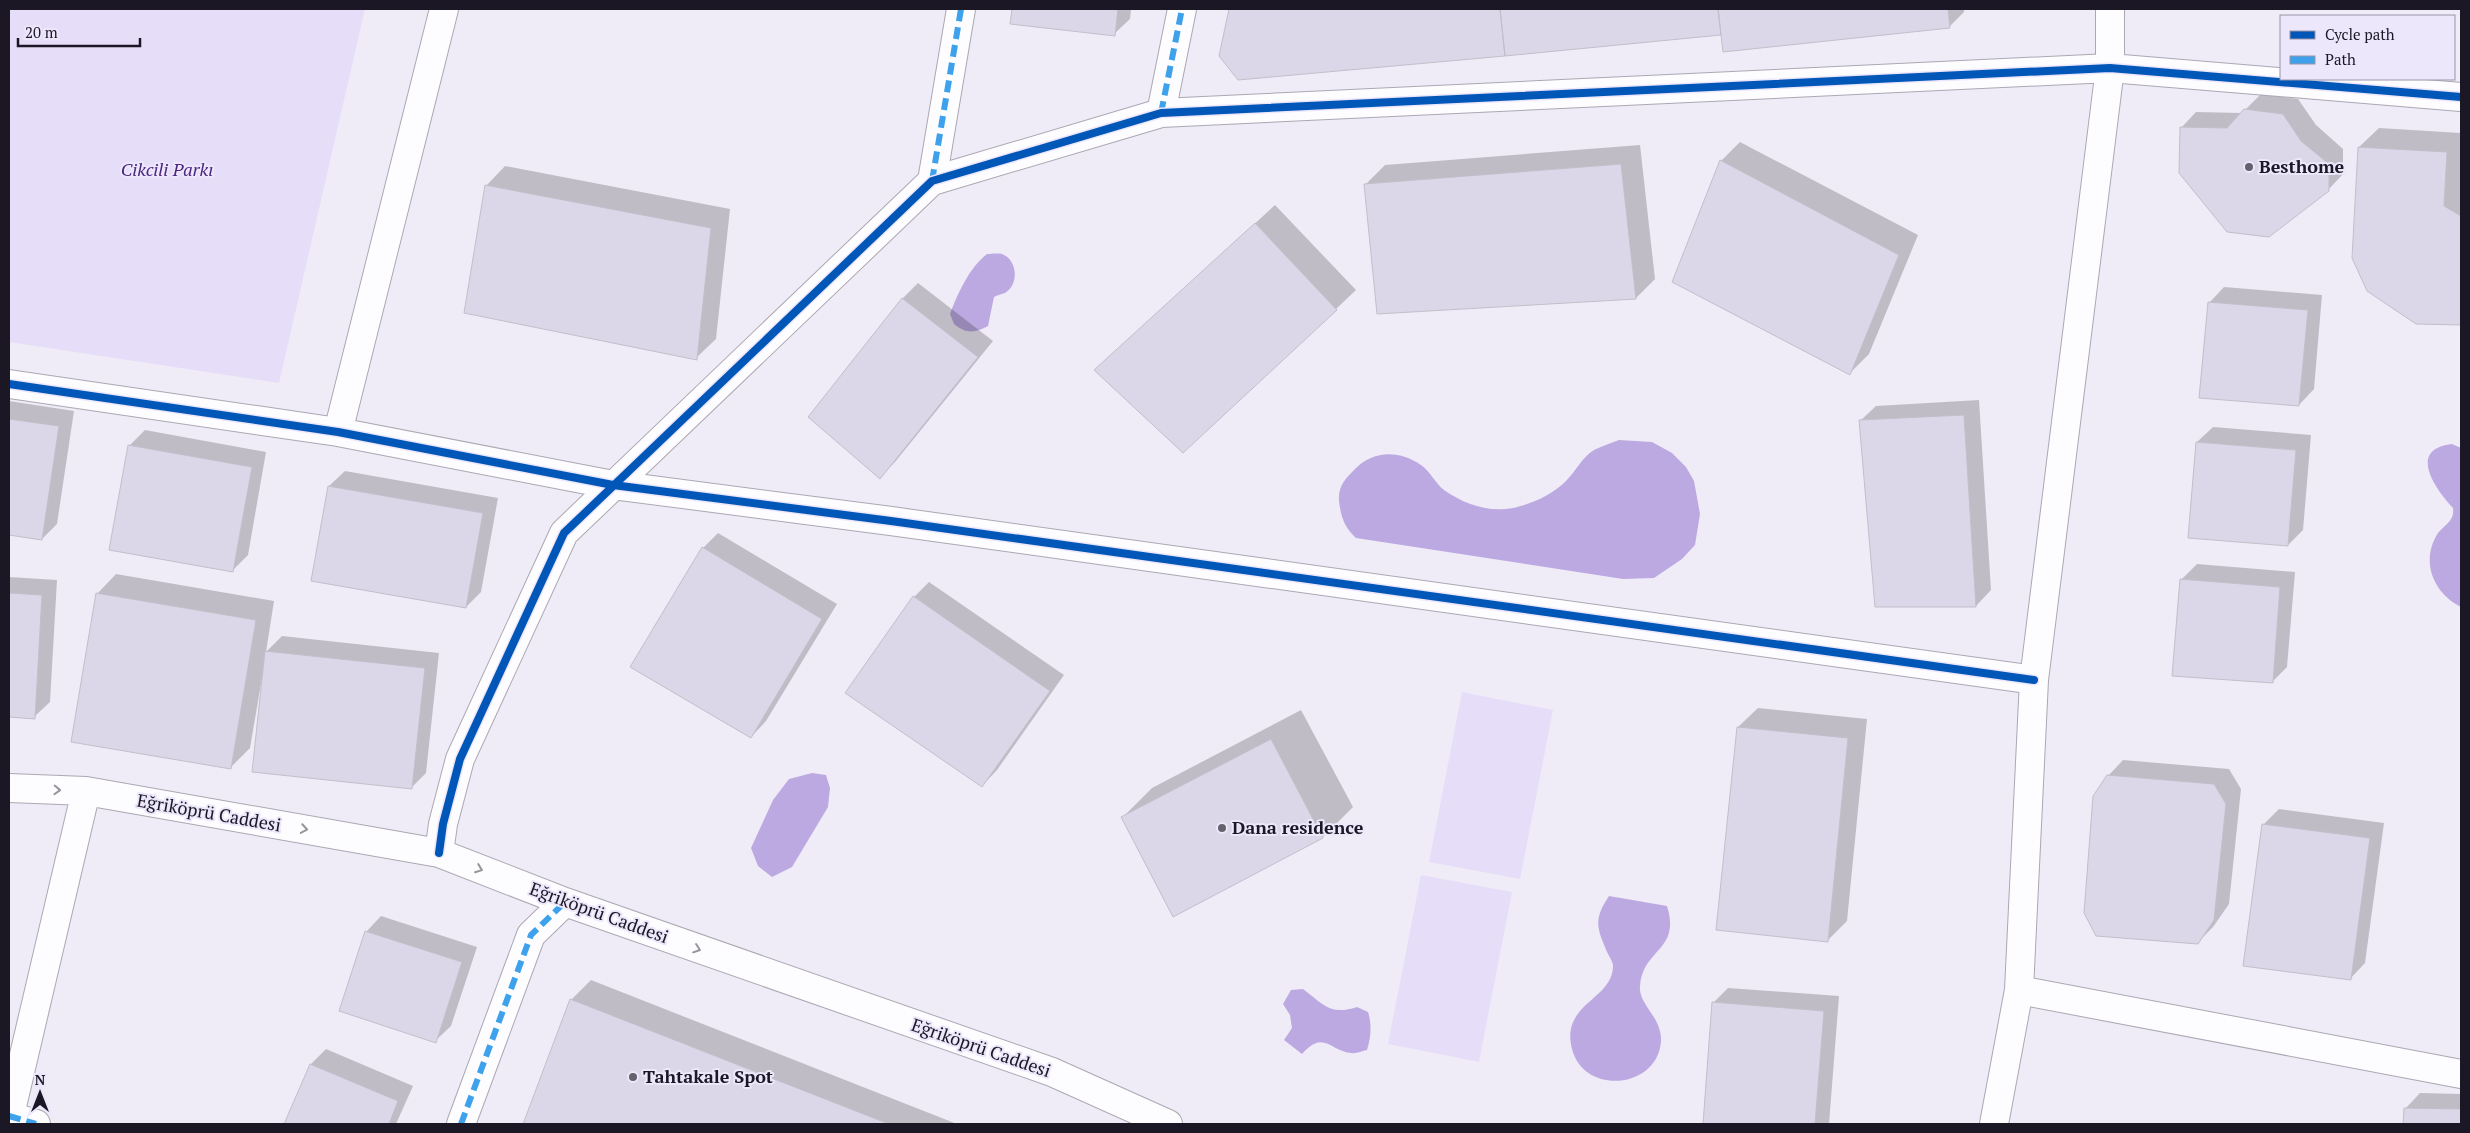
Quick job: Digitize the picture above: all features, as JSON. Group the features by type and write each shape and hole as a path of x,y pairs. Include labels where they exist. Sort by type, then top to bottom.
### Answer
{"street":[{"path":"338,432 444,9"},
{"path":"932,181 961,9"},
{"path":"1161,113 1182,9"},
{"path":"1994,1124 2019,990 2034,680 2110,68 2110,9"},
{"path":"439,853 443,824 460,759 564,533 932,181 1161,113 2110,68 2461,97"},
{"path":"9,384 338,432 613,485 2034,680"},
{"name":"Eğriköprü Caddesi","path":"9,788 86,791 439,853 565,902 1052,1072 1168,1124"},
{"path":"36,1124 9,1118 86,791"},
{"path":"461,1124 531,935 565,902"},
{"path":"2019,990 2461,1074"}],"green space":[{"name":"Cikcili Parkı","path":"9,9 365,9 279,383 9,342"},
{"path":"1462,692 1553,710 1520,879 1429,862"},
{"path":"1421,875 1512,892 1479,1062 1388,1044"}],"shaded area":[{"path":"987,254 1002,254 1007,257 1014,267 1013,284 1005,293 994,297 988,326 975,331 963,330 954,324 950,314 960,289 969,274"},
{"path":"1619,440 1652,442 1672,453 1686,467 1694,481 1700,514 1695,545 1682,559 1654,578 1623,579 1356,538 1346,526 1342,517 1339,496 1343,483 1362,463 1378,455 1396,455 1413,460 1424,468 1444,490 1458,498 1473,505 1489,509 1505,509 1530,503 1546,496 1566,481 1590,453"},
{"path":"2452,444 2461,448 2461,607 2451,601 2437,585 2430,565 2430,554 2433,544 2438,533 2451,519 2453,508 2433,481 2428,461 2431,453 2438,447"},
{"path":"812,773 826,775 830,788 828,807 792,867 772,877 758,866 751,848 773,800 789,779"},
{"path":"1609,896 1667,906 1670,921 1669,932 1665,941 1647,964 1640,986 1640,993 1660,1032 1661,1041 1657,1057 1648,1069 1635,1077 1620,1081 1605,1080 1591,1074 1579,1064 1572,1049 1570,1034 1573,1021 1580,1011 1605,987 1611,977 1613,964 1598,924 1604,904"},
{"path":"1303,989 1327,1007 1340,1010 1357,1007 1368,1012 1370,1031 1367,1050 1351,1053 1322,1042 1316,1043 1302,1054 1284,1040 1292,1028 1290,1015 1283,1004 1291,990"}],"building":[{"path":"1012,9 1118,9 1115,36 1010,24"},
{"path":"1229,9 1500,9 1505,56 1238,80 1219,56"},
{"path":"1500,9 1718,9 1721,35 1505,56"},
{"path":"1718,9 1948,9 1950,28 1723,52"},
{"path":"2244,109 2283,114 2301,141 2329,164 2329,191 2269,237 2227,232 2179,173 2180,127 2227,128"},
{"path":"2358,147 2447,152 2444,206 2461,216 2461,325 2416,324 2367,291 2352,258"},
{"path":"1720,160 1899,255 1850,375 1672,282"},
{"path":"1621,164 1636,299 1377,314 1364,184"},
{"path":"485,185 711,228 697,360 464,313"},
{"path":"1255,223 1337,310 1183,453 1094,370"},
{"path":"902,298 978,357 880,479 808,417"},
{"path":"2208,302 2308,310 2299,406 2199,398"},
{"path":"1964,415 1976,607 1875,607 1859,420"},
{"path":"9,419 59,426 42,540 9,535"},
{"path":"2196,442 2296,450 2288,546 2188,538"},
{"path":"128,445 252,467 233,572 109,550"},
{"path":"328,486 483,513 466,608 311,581"},
{"path":"702,547 822,619 751,738 630,667"},
{"path":"2180,579 2280,587 2273,683 2172,676"},
{"path":"9,593 42,595 35,719 9,717"},
{"path":"96,593 256,620 231,769 71,742"},
{"path":"913,596 1050,691 982,787 845,693"},
{"path":"265,651 425,668 412,789 252,772"},
{"path":"1737,727 1848,738 1828,942 1716,930"},
{"name":"Dana residence","path":"1271,739 1323,838 1173,917 1121,817"},
{"path":"2107,775 2214,784 2226,804 2214,920 2198,944 2096,936 2084,913 2093,796"},
{"path":"2262,824 2370,838 2351,980 2243,966"},
{"path":"365,931 462,962 436,1043 339,1011"},
{"path":"570,999 889,1124 523,1124"},
{"path":"1712,1002 1824,1011 1815,1124 1703,1124"},
{"path":"310,1064 398,1101 389,1124 284,1124"},
{"path":"2404,1108 2461,1109 2461,1124 2403,1124"}],"marked path":[{"path":"932,181 961,9"},
{"path":"1161,113 1182,9"},
{"path":"461,1124 531,935 565,902"},
{"path":"9,1116 36,1124"}],"cycle path":[{"path":"439,853 443,824 460,759 564,533 932,181 1161,113 2110,68 2461,97"},
{"path":"9,384 338,432 613,485 891,521 2034,680"}],"place":[{"name":"Besthome","path":"2249,167"},
{"name":"Dana residence","path":"1222,828"},
{"name":"Tahtakale Spot","path":"633,1077"}]}
